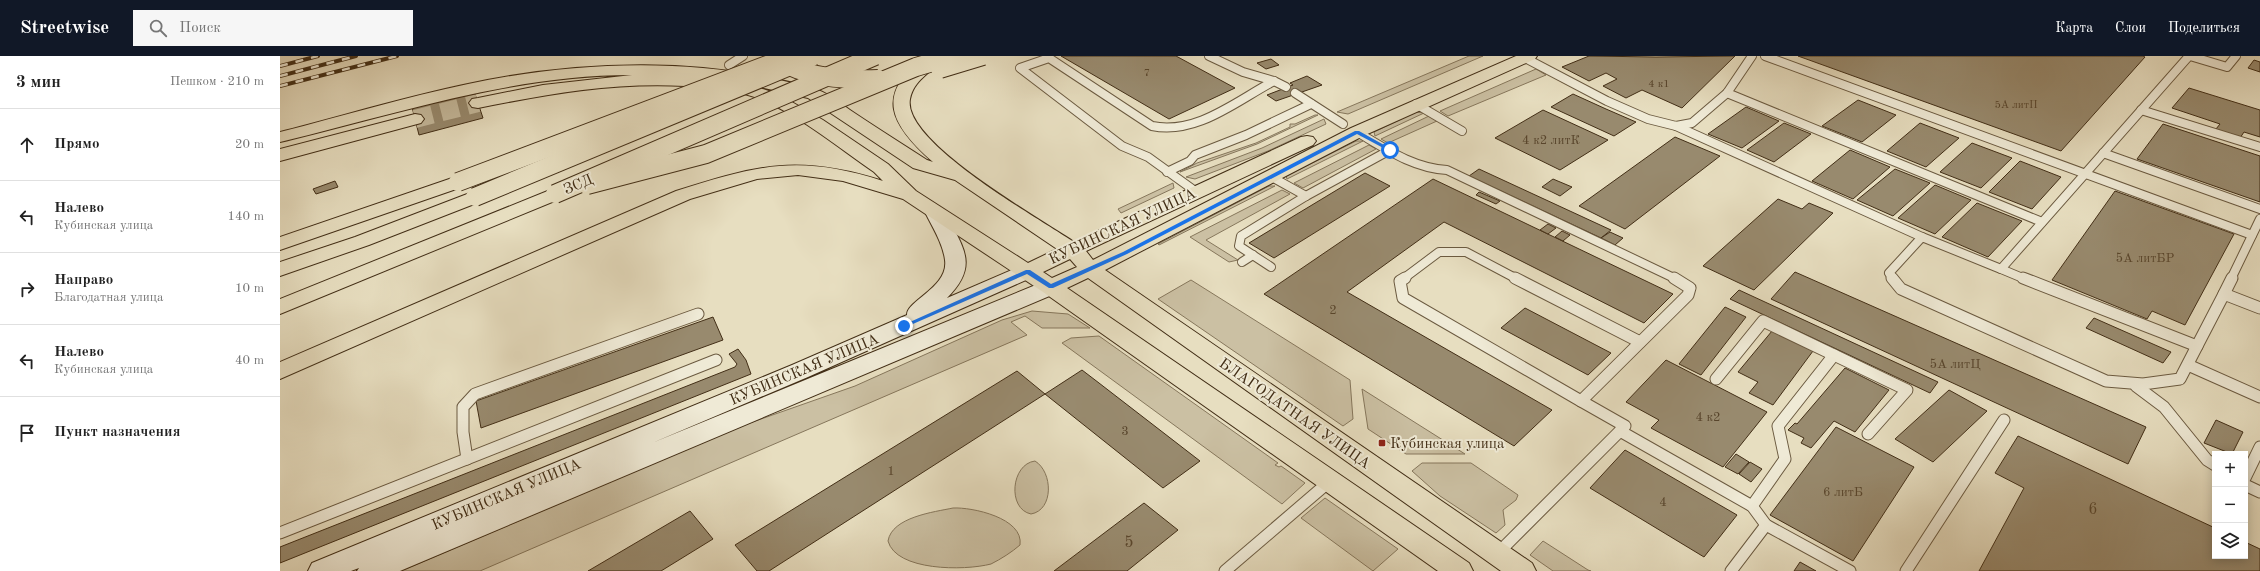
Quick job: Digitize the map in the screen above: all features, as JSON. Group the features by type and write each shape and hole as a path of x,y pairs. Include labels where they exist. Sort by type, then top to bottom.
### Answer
{"main road":[{"path":"280,136 508,73 566,61 609,56"},
{"path":"772,56 783,64 810,73 844,78 876,79 931,71 983,56"},
{"path":"280,244 458,182 791,56"},
{"name":"ЗСД","path":"280,269 362,241 475,197 814,56"},
{"name":"ЗСД","path":"280,307 555,194 875,56"},
{"path":"937,56 912,77 904,91 901,107 907,124 920,140 958,175"},
{"path":"555,194 706,154 916,67 953,56"},
{"name":"КУБИНСКАЯ УЛИЦА","path":"322,571 800,371 1028,271 1081,259 1132,250 1270,176 1406,95 1500,56"},
{"name":"КУБИНСКАЯ УЛИЦА","path":"371,571 1051,286 1081,259 1195,191 1350,128 1416,104 1527,57"},
{"path":"280,136 487,82 542,70 579,65 662,60 736,61 778,77 814,94 920,164 958,175"},
{"path":"478,102 543,90 629,80 682,80 722,83 748,89 795,110 881,168 909,195 936,214 1051,286 1459,571"},
{"path":"280,155 415,119"},
{"path":"280,371 684,195 734,179 781,170 805,169 862,179 909,195"},
{"name":"БЛАГОДАТНАЯ УЛИЦА","path":"958,175 1081,259 1522,571"},
{"path":"904,326 947,286 956,275 957,262 954,251 936,214"}],"lane":[{"path":"1209,56 1243,72 1274,81 1286,87"},
{"path":"1676,126 1692,123 1727,93 1752,56"},
{"path":"1765,56 2252,235"},
{"path":"2001,269 2190,56 2227,67 2236,56"},
{"path":"1527,57 1607,101 1648,119 1676,126 1922,237 2197,346"},
{"path":"1195,191 1148,157 1122,146 1020,68 1049,58 1152,126 1161,130 1189,126 1240,102 1252,91 1274,81"},
{"path":"1295,93 1350,128 1390,150 1428,168 1447,170 1683,282 1690,288 1688,295 1581,401"},
{"path":"1727,93 2042,222"},
{"path":"1167,172 1190,161 1195,154 1246,135 1311,104"},
{"path":"1416,104 1462,131"},
{"path":"2141,110 2260,147"},
{"path":"1271,267 1239,246 1242,236 1306,196 1390,150"},
{"path":"2103,153 2260,209"},
{"path":"1270,176 1306,196"},
{"path":"1922,237 1889,273 1901,289 2106,381 2136,386 2162,384 2180,379 2224,294 2260,219"},
{"path":"1497,554 1625,426 1403,298 1400,281 1439,252 1466,252 1640,342"},
{"path":"1242,262 1253,255"},
{"path":"2224,294 2260,308"},
{"path":"467,459 463,432 463,407 475,394 698,314"},
{"path":"1716,379 1763,321 1907,390 1868,434"},
{"path":"1752,506 1785,460 1778,426 1834,355"},
{"path":"280,533 716,360"},
{"path":"2188,365 2260,397"},
{"path":"2136,386 2164,408 2207,460 2212,463"},
{"path":"1906,571 2004,420"},
{"path":"1620,431 1752,506 1766,525 1850,571"},
{"path":"2248,472 2260,447"},
{"path":"1225,571 1330,481"},
{"path":"2248,486 2260,492"},
{"path":"1731,571 1766,525"}],"shaded area":[{"path":"1469,56 1483,56 1348,114 1337,112"},
{"path":"1536,69 1546,75 1448,116 1440,111"},
{"path":"1416,112 1424,113 1375,136 1374,132"},
{"path":"1318,115 1257,144 1180,172 1197,163 1256,143 1290,127 1290,124 1295,124"},
{"path":"1429,116 1437,121 1388,143 1381,139"},
{"path":"1324,119 1326,124 1268,151 1195,179 1186,177 1262,148"},
{"path":"1356,141 1363,141 1287,179 1286,176"},
{"path":"1369,145 1376,149 1303,188 1294,183"},
{"path":"1173,183 1174,188 1121,213 1118,209"},
{"path":"1269,186 1275,186 1159,245 1158,244"},
{"path":"1282,190 1290,194 1206,240 1238,260 1229,262 1190,237"},
{"path":"1191,280 1350,380 1353,419 1343,426 1158,299"},
{"path":"1032,311 1068,314 1090,328 1042,328 1025,316 1011,322 1027,335 480,571 401,571 744,425 855,386 1002,320"},
{"path":"1099,336 1278,463 1275,465 1279,467 1281,466 1305,483 1282,504 1062,343 1071,338"},
{"path":"1362,389 1465,454 1406,454 1368,429"},
{"path":"1035,461 1041,466 1045,473 1048,482 1048,490 1044,506 1039,511 1031,514 1023,510 1018,504 1015,496 1015,487 1021,470 1027,464"},
{"path":"1422,463 1471,463 1518,495 1516,500 1503,510 1505,525 1496,533 1440,496 1412,471"},
{"path":"1325,498 1398,549 1373,571 1301,518"},
{"path":"953,508 984,512 1006,521 1014,528 1019,536 1020,545 991,564 965,568 949,568 917,563 904,558 894,551 888,541 891,533 897,526 915,517"},
{"path":"1543,541 1591,571 1553,571 1530,555"}],"building":[{"path":"1061,56 1176,56 1235,88 1169,119"},
{"path":"1589,56 1735,56 1682,108 1642,90 1626,98 1603,86 1617,79 1606,73 1589,81 1562,67"},
{"path":"1798,56 2143,56 2145,57 2061,151"},
{"path":"1271,59 1279,65 1266,69 1257,63"},
{"path":"2254,60 2260,62 2260,72 2248,68"},
{"path":"1307,76 1322,85 1276,101 1267,95 1293,85 1290,83"},
{"path":"2189,88 2260,110 2260,137 2244,132 2240,138 2216,129 2220,124 2172,108"},
{"path":"474,91 483,118 419,135 412,107"},
{"path":"1573,94 1636,122 1614,136 1551,107"},
{"path":"1858,100 1896,115 1862,142 1822,126"},
{"path":"1746,107 1779,121 1742,148 1708,134"},
{"path":"1543,110 1608,140 1560,170 1495,138"},
{"path":"1784,123 1811,134 1774,162 1747,150"},
{"path":"1920,123 1959,138 1926,167 1887,151"},
{"path":"2163,124 2260,156 2260,202 2137,159"},
{"path":"1675,137 1720,156 1625,229 1579,206"},
{"path":"1972,143 2012,158 1981,188 1940,172"},
{"path":"1850,150 1890,167 1853,199 1812,181"},
{"path":"2020,161 2061,177 2032,209 1989,192"},
{"path":"1479,169 1611,230 1601,238 1469,176"},
{"path":"1895,169 1930,183 1893,216 1857,200"},
{"path":"1365,173 1390,186 1274,258 1249,243"},
{"path":"1433,179 1673,294 1644,323 1444,222 1347,292 1552,410 1514,446 1264,294"},
{"path":"1553,179 1572,187 1560,196 1542,187"},
{"path":"335,181 338,187 316,194 313,189"},
{"path":"1935,185 1971,200 1935,234 1898,218"},
{"path":"2115,191 2234,234 2185,325 2152,311 2147,319 2052,280"},
{"path":"1479,192 1500,201 1496,204 1476,195"},
{"path":"1778,199 1802,209 1809,203 1833,213 1754,290 1703,266"},
{"path":"1977,203 2022,221 1988,257 1942,237"},
{"path":"1548,224 1556,228 1548,234 1540,230"},
{"path":"1562,231 1570,235 1563,241 1555,237"},
{"path":"1610,232 1623,238 1615,245 1601,238"},
{"path":"1795,272 2146,427 2128,464 1771,299"},
{"path":"1739,290 1938,382 1930,393 1730,299"},
{"path":"1725,307 1746,317 1701,375 1679,364"},
{"path":"1525,308 1611,353 1588,375 1501,328"},
{"path":"713,317 723,340 481,428 476,401"},
{"path":"2094,318 2171,352 2163,363 2086,328"},
{"path":"1772,331 1813,351 1773,405 1749,393 1758,382 1738,372"},
{"path":"738,349 746,360 751,374 280,563 280,547 735,367 737,364 729,354"},
{"path":"1666,360 1767,412 1723,467 1651,428 1659,420 1626,402"},
{"path":"1845,368 1889,390 1855,432 1834,421 1811,448 1801,443 1804,438 1788,430 1795,423 1797,424"},
{"path":"1082,370 1200,461 1163,488 1045,394"},
{"path":"1017,371 1045,394 769,571 757,571 735,545"},
{"path":"1949,390 1987,411 1933,462 1895,439"},
{"path":"2216,420 2243,432 2234,451 2224,451 2204,443"},
{"path":"1836,427 1914,467 1853,561 1770,515"},
{"path":"2018,436 2212,527 2212,559 2248,559 2248,543 2260,549 2260,571 1979,571 2024,488 1995,473"},
{"path":"1625,450 1737,515 1704,557 1590,488"},
{"path":"1736,454 1749,462 1738,474 1725,467"},
{"path":"1750,462 1762,469 1751,482 1739,474"},
{"path":"1144,503 1178,530 1127,571 1054,571"},
{"path":"690,511 713,539 661,571 588,571"},
{"path":"1800,562 1816,571 1794,571"}],"tunnel":[{"path":"415,119 478,103"}],"railway":[{"path":"280,66 318,56"},
{"path":"280,76 356,56"},
{"path":"280,86 397,56"}],"place":[{"name":"Кубинская улица","path":"1382,443"}],"route":[{"path":"904,326 1028,271 1051,286 1125,253 1216,206 1303,158 1357,132 1390,150"}]}
